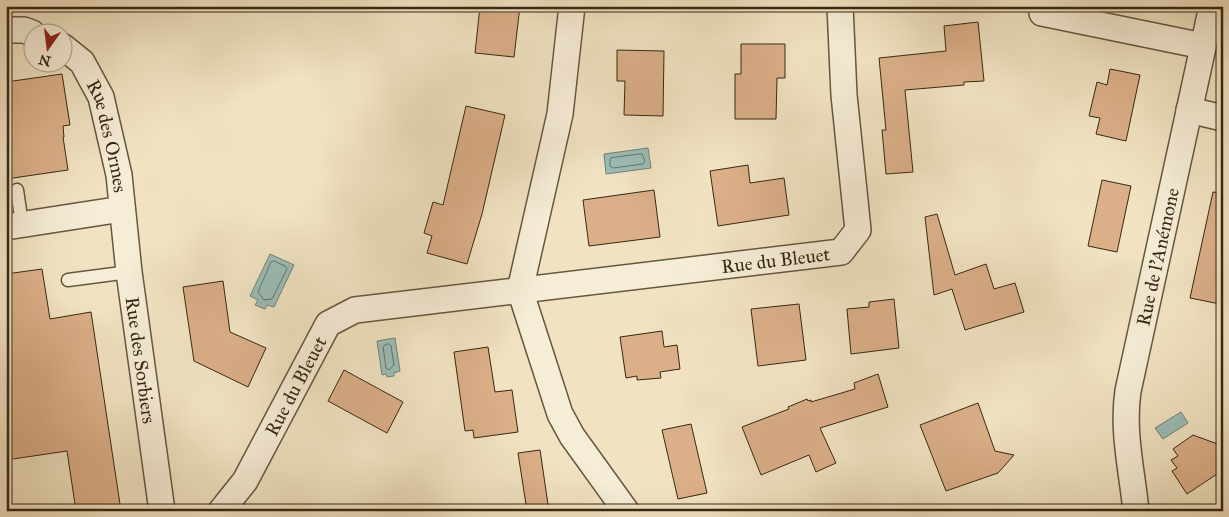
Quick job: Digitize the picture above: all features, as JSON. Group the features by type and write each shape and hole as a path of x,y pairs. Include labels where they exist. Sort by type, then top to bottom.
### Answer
{"street":[{"path":"572,6 560,114 520,290 560,414 572,436 626,511"},
{"name":"Rue du Bleuet","path":"221,511 245,482 328,324 355,310 841,252 858,230 844,95 840,6"},
{"name":"Rue de l'Anémone","path":"1136,511 1127,446 1125,409 1212,6"},
{"path":"1042,13 1203,46"},
{"path":"6,30 22,30"},
{"name":"Rue des Ormes","path":"72,54 82,62 101,97 119,175 122,209"},
{"path":"1189,110 1223,118"},
{"path":"14,225 122,209"},
{"name":"Rue des Sorbiers","path":"122,209 162,511"}],"lane":[{"path":"14,225 17,190"},
{"path":"68,280 129,272"}],"water":[{"path":"648,148 651,168 606,174 604,154"},
{"path":"270,254 294,265 274,307 267,305 265,309 255,305 258,300 250,296"},
{"path":"395,338 400,371 394,373 394,376 387,377 386,374 382,375 377,341"},
{"path":"1181,412 1188,423 1163,439 1155,428"}],"building":[{"path":"480,6 520,6 514,57 475,53"},
{"path":"978,22 984,81 964,82 964,85 905,90 913,172 886,174 882,130 886,130 879,58 946,51 944,26"},
{"path":"741,44 785,44 785,78 777,78 776,119 735,119 735,74 741,74"},
{"path":"617,50 664,51 663,116 624,115 625,81 617,81"},
{"path":"1110,69 1140,75 1126,141 1096,134 1100,118 1089,116 1097,82 1107,85"},
{"path":"62,74 70,125 63,126 68,170 6,179 6,82"},
{"path":"466,106 505,115 482,214 467,264 427,253 432,236 424,233 433,202 443,205"},
{"path":"748,165 750,183 784,178 789,215 718,226 710,171"},
{"path":"1102,180 1131,186 1117,252 1088,246"},
{"path":"654,190 660,237 589,246 583,200"},
{"path":"1213,192 1223,193 1223,289 1220,304 1190,298"},
{"path":"937,214 955,275 986,264 994,289 1015,283 1024,312 965,330 952,289 934,295 925,217"},
{"path":"42,269 50,319 91,312 121,511 76,511 67,451 6,460 6,274"},
{"path":"223,281 230,332 266,348 248,387 194,361 183,287"},
{"path":"894,299 899,348 851,354 847,309 869,307 869,302"},
{"path":"799,304 806,360 758,366 751,309"},
{"path":"662,331 664,347 677,345 680,369 660,372 661,378 637,380 637,376 626,378 620,337"},
{"path":"488,347 495,392 512,390 518,432 474,438 473,430 465,431 454,352"},
{"path":"344,370 403,402 387,433 328,401"},
{"path":"878,374 888,407 820,428 836,463 816,472 809,455 761,475 742,427 789,409 788,407 807,399 808,401 811,400 811,402 855,389 854,383"},
{"path":"978,403 995,451 1014,455 998,473 946,491 920,425"},
{"path":"691,424 707,493 678,499 662,430"},
{"path":"1193,435 1223,446 1223,470 1187,494 1172,471 1177,468 1171,460 1178,456 1173,449"},
{"path":"540,450 549,511 527,511 518,453"}]}
